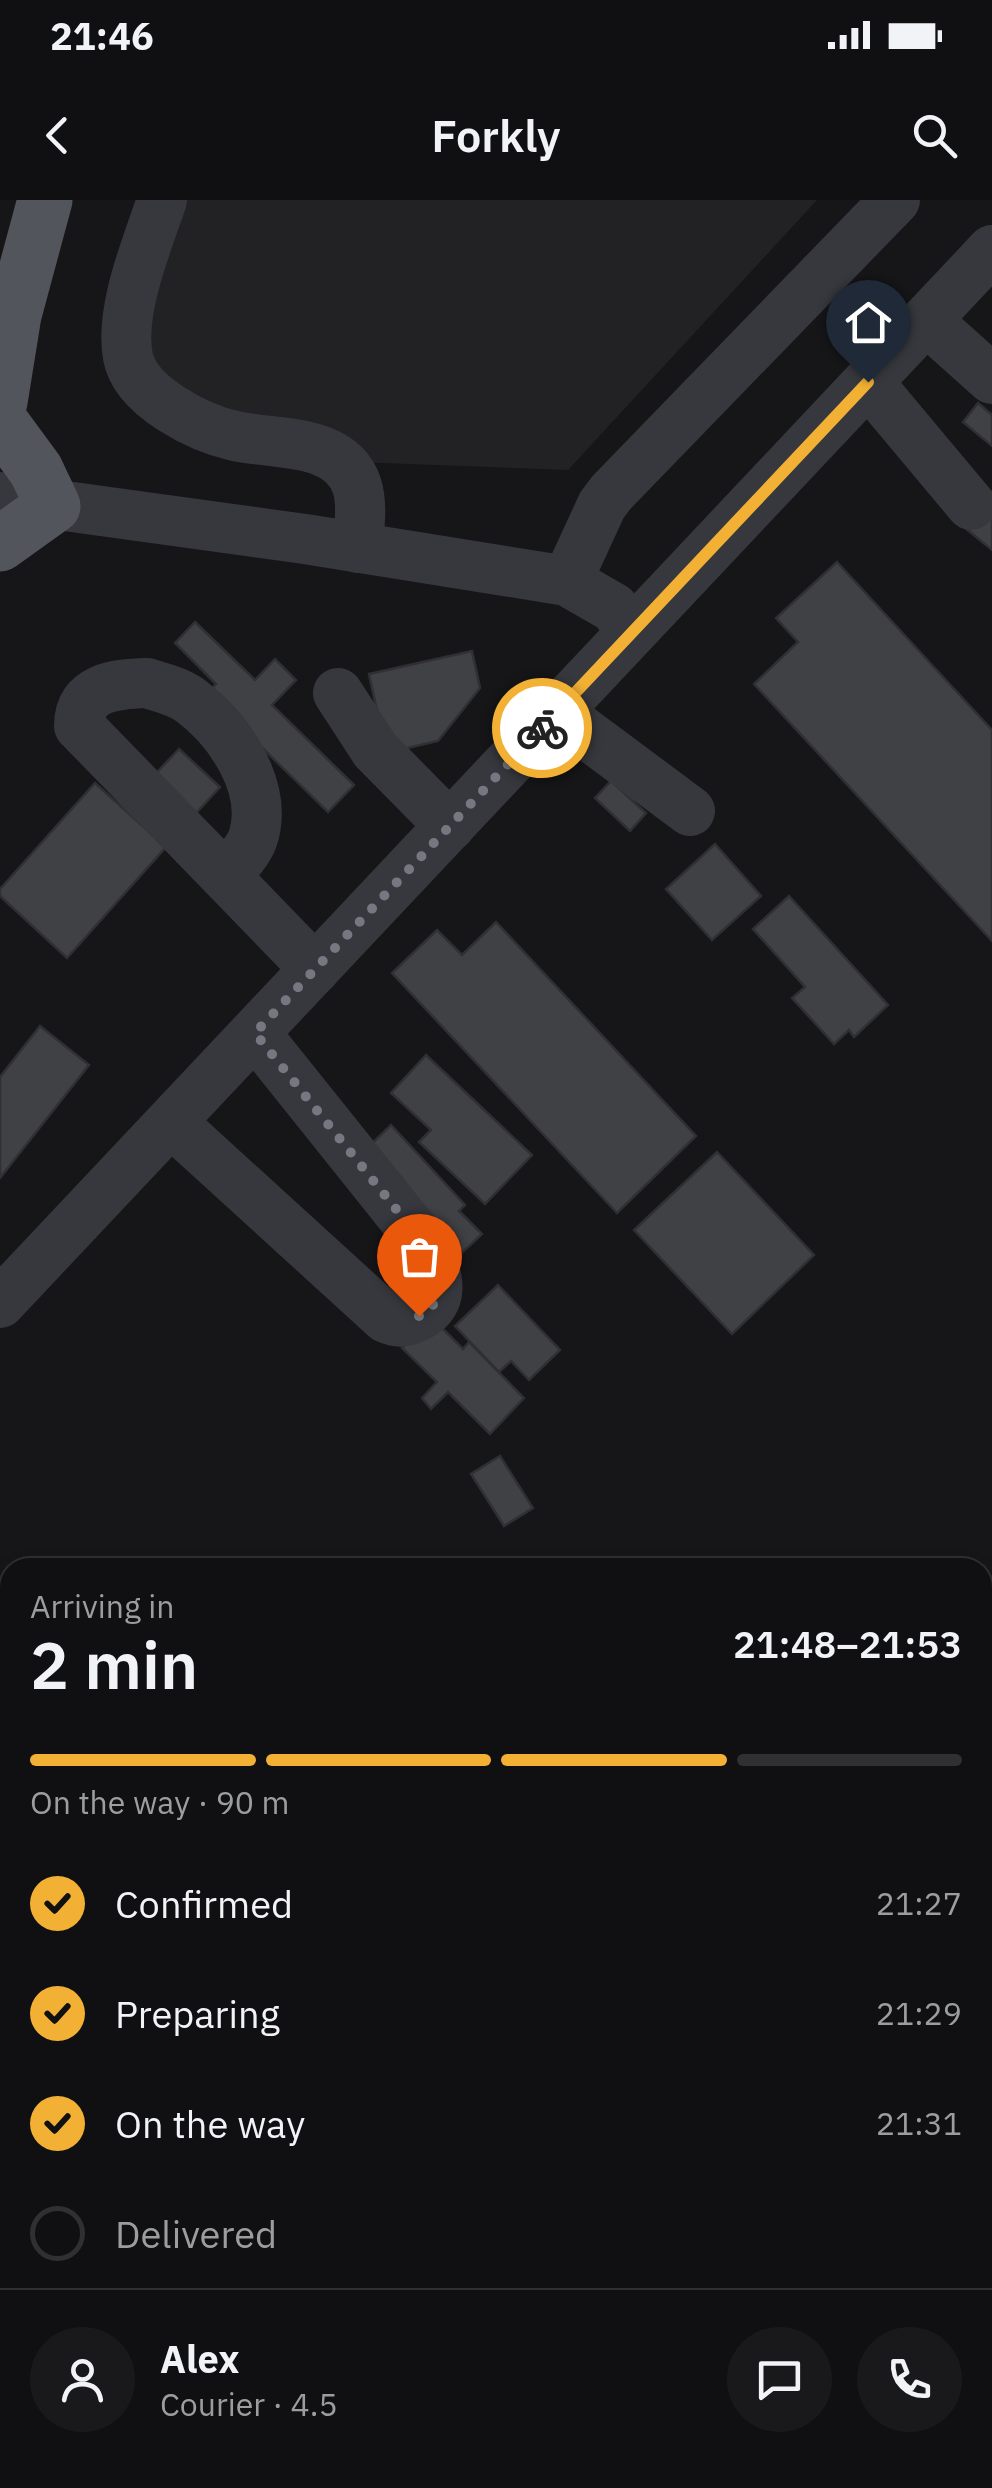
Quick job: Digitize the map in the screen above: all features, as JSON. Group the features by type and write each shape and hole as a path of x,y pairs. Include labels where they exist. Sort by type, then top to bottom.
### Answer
{"main road":[{"path":"0,402 14,315 44,200"},
{"path":"0,420 36,470 53,506 0,544"}],"street":[{"path":"162,200 136,281 128,328 128,359 141,384 162,403 233,436 326,452 357,485 358,548"},
{"path":"567,581 611,493 895,200"},
{"path":"0,1303 992,250"},
{"path":"926,320 992,379"},
{"path":"868,382 971,505"},
{"path":"0,497 567,581 614,608 632,632"},
{"path":"338,693 375,750 450,826"},
{"path":"557,712 690,810"},
{"path":"225,876 315,969"},
{"path":"171,1122 386,1318 396,1323 409,1321 429,1310 435,1303 437,1284 432,1260 416,1234 255,1033"}],"shaded area":[{"path":"155,200 817,200 568,470 300,460 144,410"}],"building":[{"path":"978,403 992,415 992,446 963,422"},
{"path":"992,492 992,550 964,527"},
{"path":"837,562 992,730 992,941 754,684 798,642 776,618"},
{"path":"195,622 255,680 275,659 296,680 272,705 354,785 328,812 207,694 216,684 175,643"},
{"path":"472,651 480,688 438,741 386,753 369,674"},
{"path":"179,749 220,787 186,824 145,785"},
{"path":"611,781 646,813 630,831 595,798"},
{"path":"95,783 166,847 67,958 0,896 0,889"},
{"path":"715,844 761,896 712,940 666,889"},
{"path":"789,896 888,1005 854,1037 849,1030 834,1044 792,998 805,987 753,929"},
{"path":"496,922 696,1136 617,1213 392,973 437,930 462,955"},
{"path":"40,1026 89,1065 0,1178 0,1077"},
{"path":"426,1055 532,1155 485,1204 419,1142 431,1130 391,1093"},
{"path":"391,1125 465,1205 459,1211 482,1234 449,1265 361,1154"},
{"path":"717,1152 814,1255 732,1334 634,1230"},
{"path":"498,1285 560,1350 529,1380 511,1361 499,1372 455,1326"},
{"path":"432,1318 463,1349 469,1342 524,1398 490,1434 448,1392 431,1409 422,1398 437,1382 402,1348"},
{"path":"500,1456 533,1508 504,1526 471,1474"}],"way so far":[{"path":"419,1316 435,1303 437,1284 432,1260 416,1234 255,1033 542,728"}],"route":[{"path":"542,728 868,382"}]}
